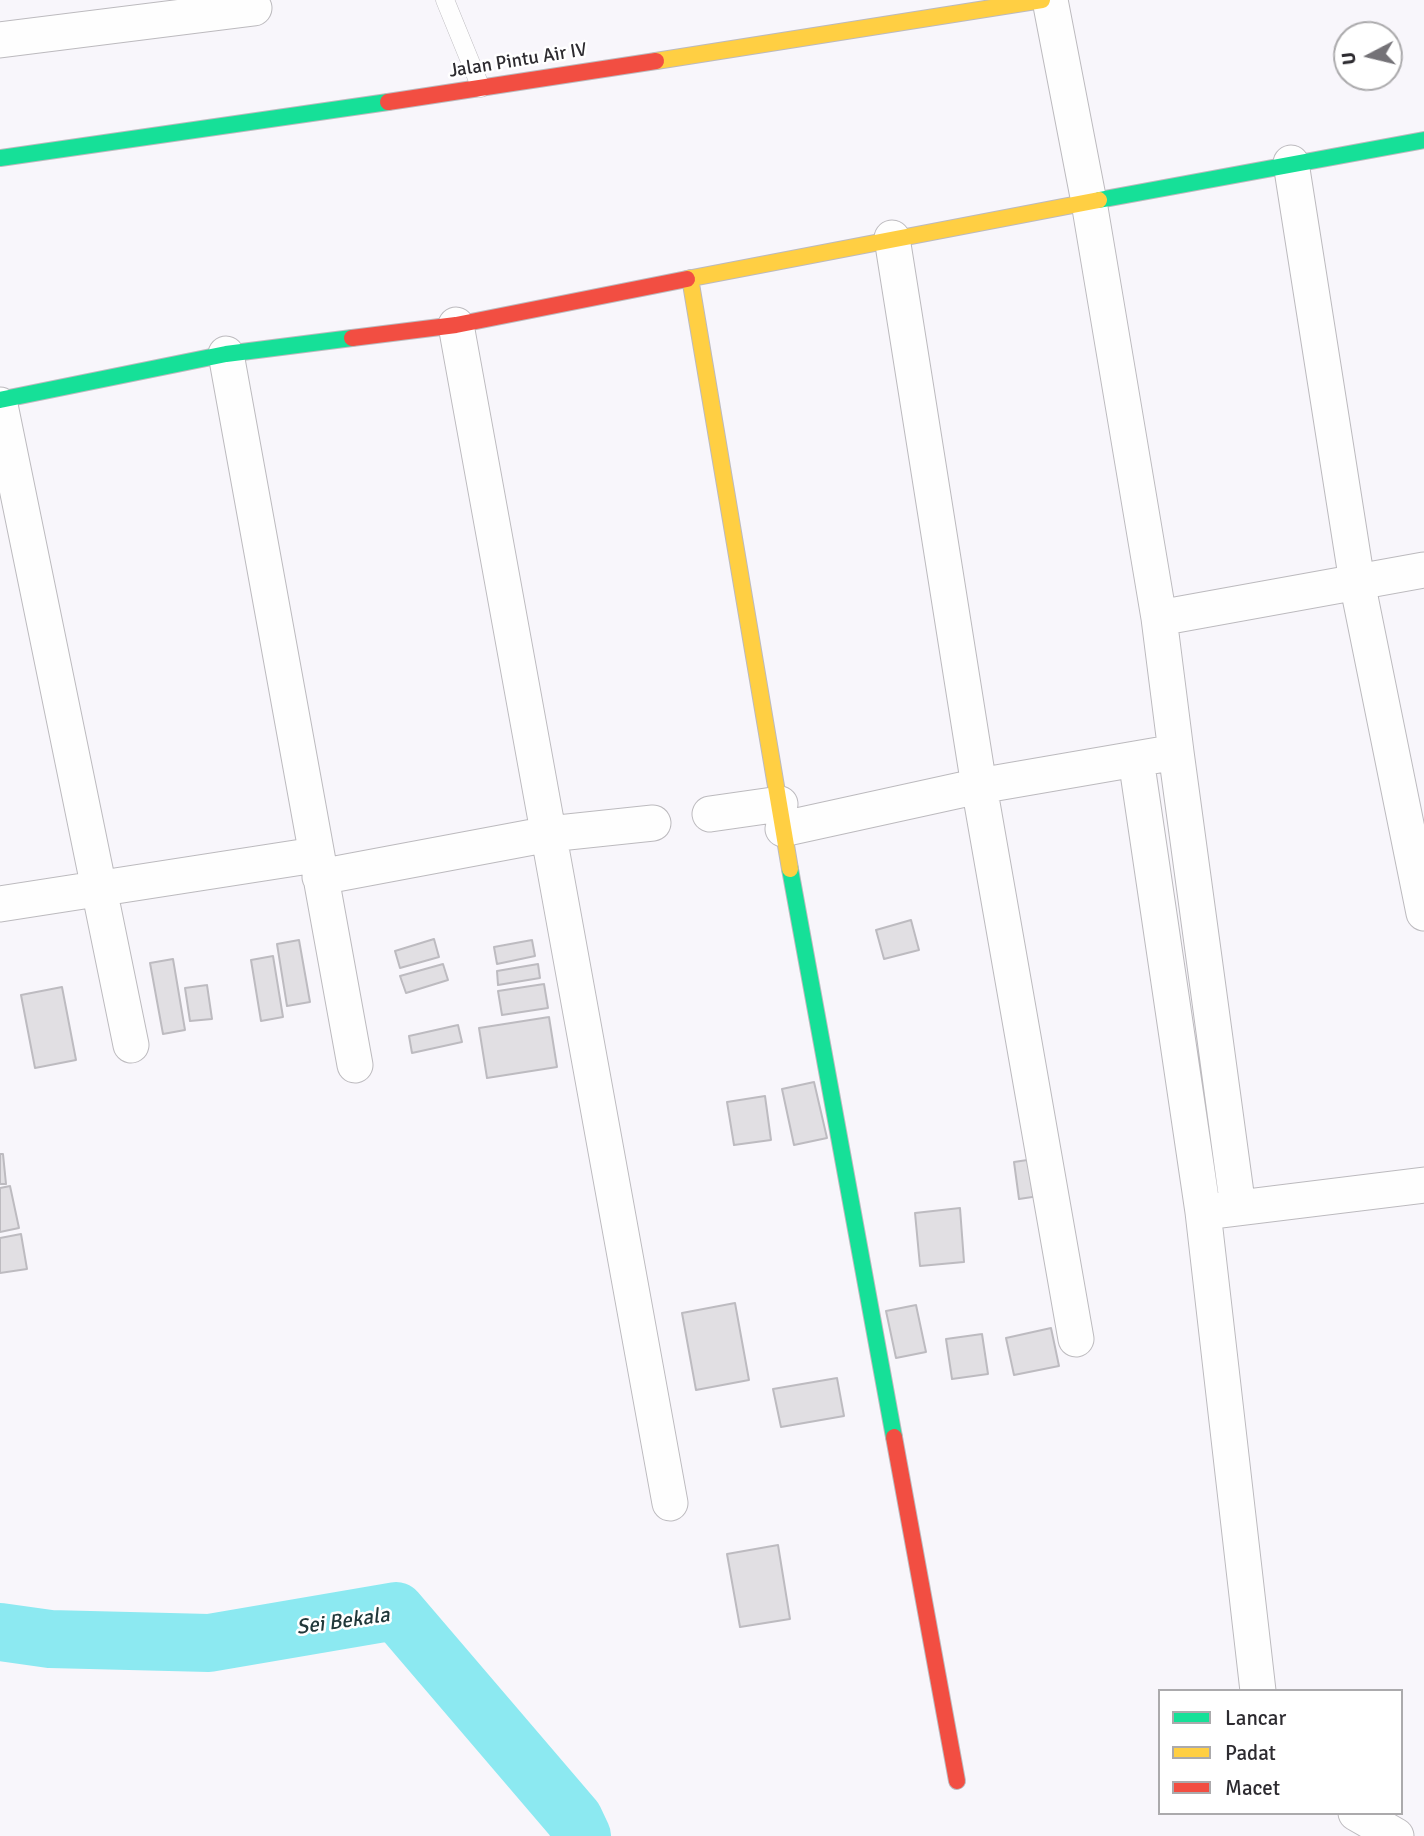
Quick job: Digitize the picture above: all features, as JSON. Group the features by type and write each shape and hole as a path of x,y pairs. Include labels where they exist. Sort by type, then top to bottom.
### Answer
{"street":[{"name":"Jalan Pintu Air IV","path":"0,158 481,88 1042,0"},
{"path":"1050,0 1090,202 1159,618 1238,1208"},
{"path":"0,40 254,8"},
{"path":"0,400 226,354 456,325 892,238 1291,163 1424,141"},
{"path":"1291,163 1357,582 1424,913"},
{"path":"892,238 979,786 1076,1339"},
{"path":"690,278 781,816 957,1781"},
{"path":"456,325 670,1503"},
{"path":"226,354 355,1065"},
{"path":"0,405 96,889 131,1045"},
{"path":"1159,618 1424,570"},
{"path":"710,814 781,816 1177,752"},
{"path":"1136,759 1203,1212 1258,1689"},
{"path":"0,904 96,889 318,866 549,834 653,824"},
{"path":"1151,858 1189,852"},
{"path":"1203,1212 1424,1185"},
{"path":"1359,1815 1396,1836"}],"lane":[{"path":"445,0 481,88"}],"building":[{"path":"911,920 919,950 884,959 876,930"},
{"path":"434,939 439,957 400,968 395,951"},
{"path":"299,940 310,1002 287,1006 277,944"},
{"path":"532,940 535,956 497,964 494,947"},
{"path":"273,956 283,1017 261,1021 251,960"},
{"path":"173,959 185,1030 163,1034 150,963"},
{"path":"443,964 448,980 406,993 400,976"},
{"path":"538,964 540,978 498,985 497,971"},
{"path":"544,984 548,1008 502,1015 498,991"},
{"path":"207,985 212,1019 190,1021 185,988"},
{"path":"62,987 76,1060 35,1068 21,995"},
{"path":"549,1017 557,1067 487,1078 479,1028"},
{"path":"458,1025 462,1042 412,1053 409,1036"},
{"path":"814,1082 827,1138 794,1145 782,1089"},
{"path":"765,1096 771,1140 734,1145 727,1102"},
{"path":"0,1154 3,1154 6,1184 0,1184"},
{"path":"1034,1159 1039,1196 1019,1199 1014,1162"},
{"path":"10,1186 19,1228 0,1232 0,1188"},
{"path":"960,1208 964,1262 920,1266 915,1213"},
{"path":"21,1234 27,1269 0,1273 0,1238"},
{"path":"735,1303 749,1380 696,1390 682,1313"},
{"path":"916,1305 926,1352 896,1358 886,1311"},
{"path":"1051,1328 1059,1366 1014,1375 1006,1338"},
{"path":"982,1334 988,1374 952,1379 946,1339"},
{"path":"837,1378 844,1416 781,1427 773,1389"},
{"path":"778,1545 790,1619 740,1627 727,1554"}],"waterway":[{"name":"Sei Bekala","path":"0,1632 50,1639 209,1643 396,1611 574,1819 582,1836"}],"traffic: fast":[{"path":"0,158 388,102"},
{"path":"1099,200 1424,140"},
{"path":"0,400 226,354 352,338"},
{"path":"790,869 894,1437"}],"traffic: slow":[{"path":"656,61 1042,0"},
{"path":"687,279 1099,200"},
{"path":"690,278 790,869"}],"traffic: jam":[{"path":"388,102 656,61"},
{"path":"352,338 456,325 687,279"},
{"path":"894,1437 957,1781"}]}
